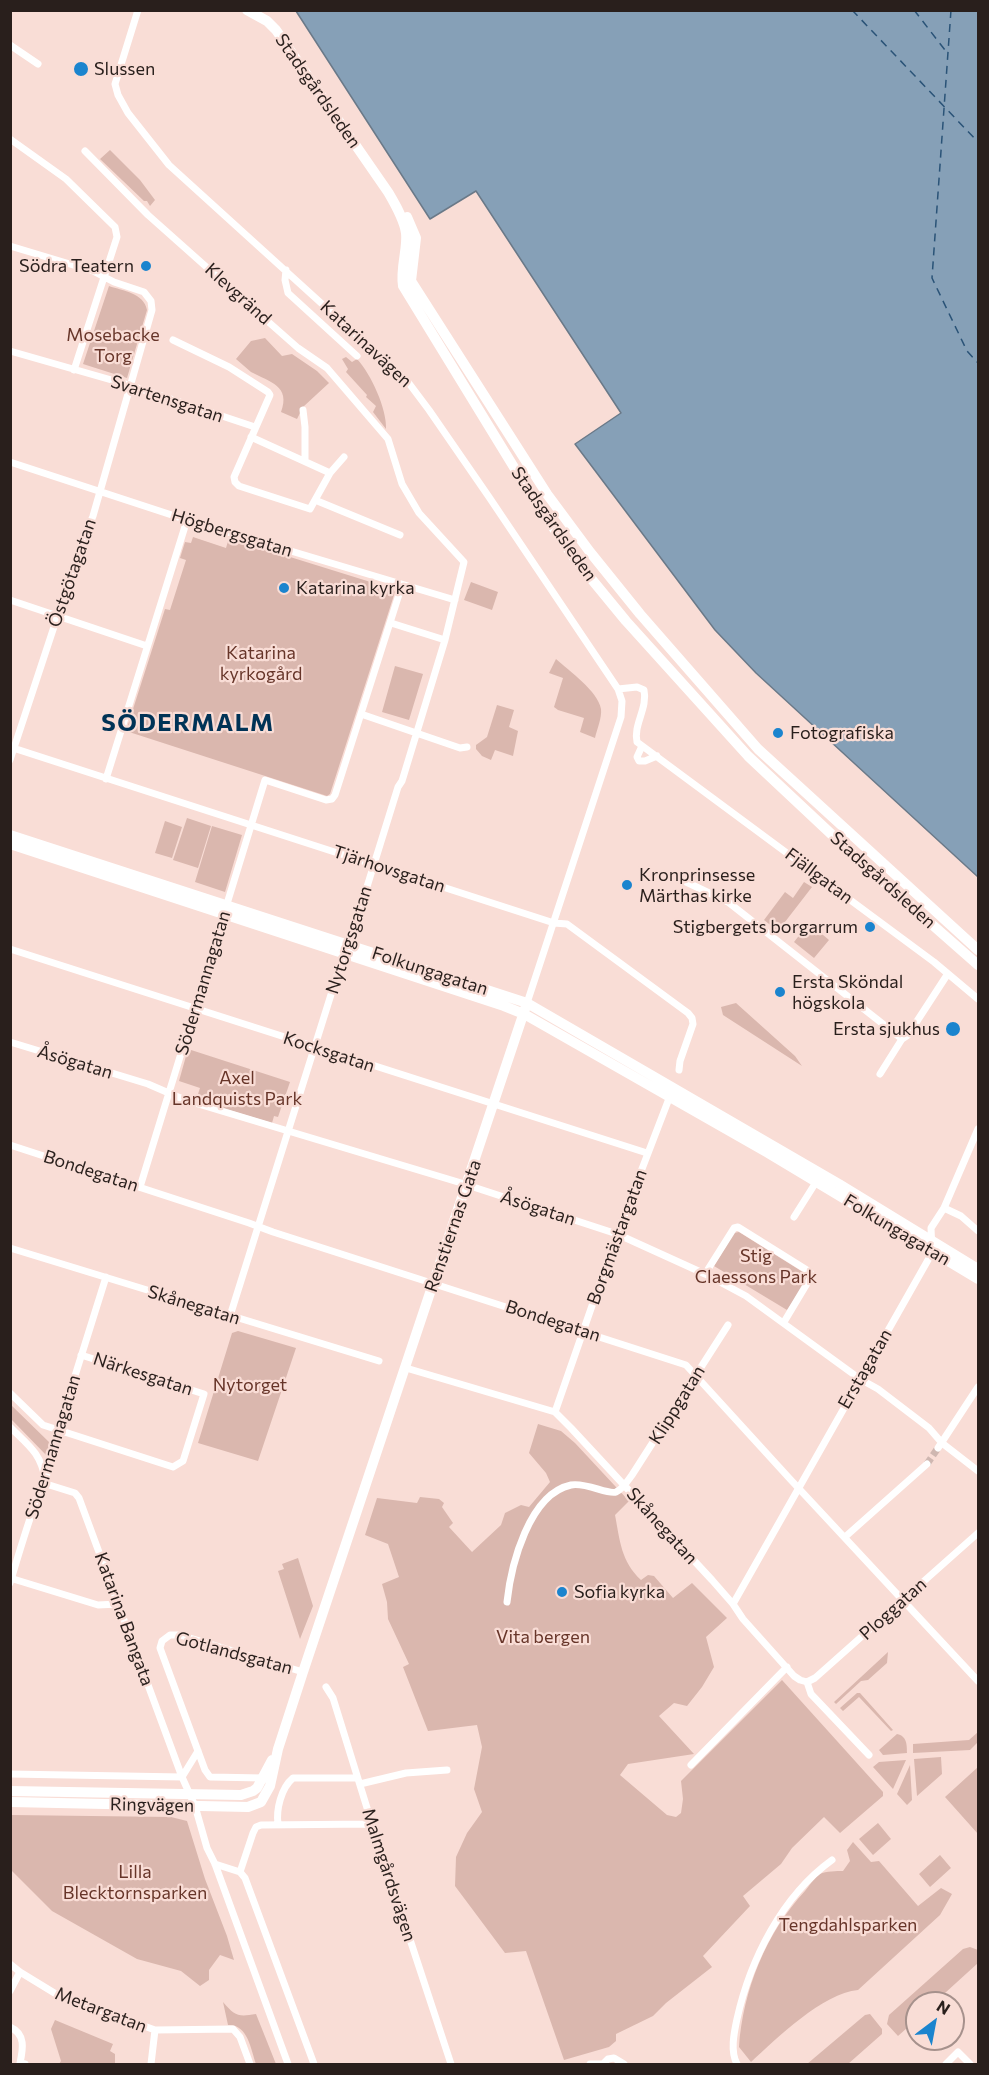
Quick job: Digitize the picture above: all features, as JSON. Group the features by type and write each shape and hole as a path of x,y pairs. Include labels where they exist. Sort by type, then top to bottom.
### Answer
{"main road":[{"name":"Stadsgårdsleden","path":"247,10 267,21 276,30 396,205 406,234 401,274 403,286 534,500 575,559 626,621 748,756 861,862 978,964"},
{"name":"Stadsgårdsleden","path":"263,10 271,15 281,28 397,196 416,238 411,281 530,467 590,552 640,614 758,749 978,950"},
{"path":"702,704 712,695"},
{"name":"Folkungagatan","path":"10,835 504,1006 526,1009 932,1246 978,1269"},
{"name":"Folkungagatan","path":"10,844 225,909"},
{"name":"Folkungagatan","path":"526,1009 670,1096 818,1178"},
{"name":"Renstiernas Gata","path":"267,1775 278,1749 526,1009"},
{"name":"Folkungagatan","path":"932,1246 978,1279"},
{"name":"Ringvägen","path":"10,1791 248,1794 257,1788 267,1775"},
{"name":"Ringvägen","path":"10,1802 249,1807 261,1802 266,1796 267,1775"}],"street":[{"name":"Katarinavägen","path":"138,10 115,84 121,101 169,165 408,382 459,453 618,689 622,701"},
{"path":"10,45 38,64"},
{"path":"10,139 66,179 115,227 117,237 74,370"},
{"name":"Klevgränd","path":"85,152 148,215 298,348 327,368 388,439 402,483 419,513 464,562"},
{"path":"10,246 93,271 104,278 144,292 151,301 152,310 129,385"},
{"path":"286,270 285,280 288,293 357,356"},
{"path":"173,340 229,367 270,395 234,477 239,486 310,508 330,473 344,457"},
{"name":"Svartensgatan","path":"10,351 129,385 255,428"},
{"name":"Östgötagatan","path":"10,760 100,492 129,385"},
{"path":"303,410 305,461"},
{"path":"251,438 330,473"},
{"name":"Högbergsgatan","path":"10,462 187,520 455,600"},
{"path":"315,500 400,535"},
{"path":"106,779 187,520"},
{"name":"Nytorgsgatan","path":"230,1316 445,640 464,562"},
{"path":"402,585 361,714 460,748 467,747"},
{"path":"10,600 147,646"},
{"path":"391,623 445,640"},
{"path":"618,689 637,687 644,690 646,699 635,738 642,746"},
{"name":"Renstiernas Gata","path":"526,1009 618,726 622,701"},
{"name":"Södermannagatan","path":"140,1187 265,780 326,800 332,799 361,714"},
{"name":"Fjällgatan","path":"657,756 645,761 639,760 637,753 642,746 657,756 918,950 978,999"},
{"name":"Tjärhovsgatan","path":"13,747 106,779 554,922 567,924 692,1018 693,1024 679,1070"},
{"path":"684,881 728,902 902,1039"},
{"name":"Kocksgatan","path":"10,949 647,1153"},
{"path":"880,1074 902,1039 909,1035 947,975"},
{"name":"Åsögatan","path":"10,1042 148,1084 169,1094 288,1132 467,1185 618,1234 705,1274 746,1296 860,1379 878,1389 929,1428 940,1446 978,1469"},
{"name":"Borgmästargatan","path":"555,1412 647,1153 670,1096"},
{"name":"Erstagatan","path":"733,1604 932,1246 932,1228 944,1208 978,1129"},
{"name":"Bondegatan","path":"10,1144 259,1226 273,1233 680,1361 696,1374 978,1681"},
{"path":"794,1217 818,1178"},
{"path":"944,1208 961,1216 978,1232"},
{"path":"705,1274 734,1228 738,1227 810,1272 811,1277 783,1322"},
{"name":"Skånegatan","path":"10,1248 378,1361"},
{"name":"Södermannagatan","path":"11,1580 56,1447 58,1430 106,1277"},
{"name":"Klippgatan","path":"625,1484 728,1325"},
{"name":"Närkesgatan","path":"58,1430 173,1467 183,1461 204,1394 81,1355"},
{"name":"Skånegatan","path":"406,1368 555,1412 625,1484 787,1667 800,1680 807,1682 811,1694 869,1755"},
{"path":"940,1446 978,1387"},
{"path":"10,1393 43,1425 58,1430"},
{"path":"10,1427 38,1454 43,1467 44,1481"},
{"path":"845,1537 927,1464"},
{"name":"Katarina Bangata","path":"44,1481 75,1493 79,1498 182,1777 195,1806 207,1848 215,1864 288,2064"},
{"path":"507,1602 509,1580 524,1539 537,1510 546,1498 570,1485 582,1484 615,1493 625,1484"},
{"name":"Ploggatan","path":"807,1682 816,1678 978,1533"},
{"path":"11,1580 98,1605 118,1604"},
{"name":"Gotlandsgatan","path":"165,1637 180,1635 303,1672"},
{"name":"Katarina Bangata","path":"165,1637 160,1648 210,1777"},
{"path":"690,1766 787,1667"},
{"name":"Malmgårdsvägen","path":"326,1687 333,1698 451,2064"},
{"path":"182,1777 198,1751"},
{"path":"278,1824 277,1815 280,1802 287,1784 293,1778 358,1781 406,1773 447,1770"},
{"name":"Ringvägen","path":"10,1774 182,1777"},
{"name":"Ringvägen","path":"210,1777 267,1775"},
{"path":"240,1872 256,1827 261,1825 372,1824"},
{"path":"737,2064 733,2050 736,2025 745,1987 761,1950 790,1902 814,1874 832,1860"},
{"path":"215,1864 240,1872 245,1878 314,2064"},
{"name":"Metargatan","path":"10,1964 63,1997 155,2030 232,2030 240,2037 250,2064"},
{"path":"10,1991 20,1972"},
{"path":"10,2027 20,2034 24,2047 21,2064"},
{"path":"151,2064 155,2030"},
{"path":"946,2064 958,2052 970,2064"},
{"path":"590,2064 604,2064 608,2059 614,2058 624,2064"}],"green space":[{"path":"110,150 140,180 155,200 150,206 100,159"},
{"name":"Mosebacke Torg","path":"109,286 137,296 145,304 147,310 127,378 83,364"},
{"path":"265,338 282,356 292,354 317,371 329,383 303,407 297,419 281,412 283,396 277,386 251,372 236,359 251,341"},
{"path":"346,357 352,362 357,359 373,382 384,412 386,429 373,412 376,406 346,372 348,369 342,359"},
{"name":"Katarina kyrkogård","path":"193,537 226,548 229,538 393,589 395,592 330,794 327,796 126,731 165,609 170,610 186,560 180,558 185,542 191,543"},
{"path":"471,582 498,592 492,610 464,600"},
{"path":"556,659 589,688 599,702 601,716 595,738 580,732 584,718 554,707 563,678 549,673"},
{"path":"395,666 423,674 409,720 382,712"},
{"path":"497,705 514,710 509,727 518,731 513,756 495,750 491,760 482,756 476,749 476,745 487,737"},
{"path":"187,818 211,826 198,868 173,860"},
{"path":"165,821 182,827 172,858 155,853"},
{"path":"212,826 242,835 225,892 195,882"},
{"path":"804,882 812,887 778,931 764,920 785,892 793,898"},
{"path":"809,923 829,940 814,958 794,942"},
{"path":"736,1003 795,1056 802,1066 723,1015 721,1007"},
{"name":"Axel Landquists Park","path":"188,1049 290,1082 278,1117 274,1116 272,1123 196,1100 200,1088 179,1081"},
{"name":"Stig Claessons Park","path":"739,1232 806,1274 808,1279 787,1310 714,1266 734,1233"},
{"name":"Nytorget","path":"238,1331 296,1348 258,1461 198,1443 232,1333"},
{"path":"10,1404 50,1443 46,1455 11,1419"},
{"name":"Vita bergen","path":"538,1424 561,1431 629,1501 615,1515 625,1558 634,1573 641,1580 648,1575 654,1576 673,1598 692,1583 727,1618 706,1637 714,1667 702,1687 687,1706 674,1703 659,1716 694,1754 628,1764 620,1775 667,1815 676,1817 681,1813 683,1799 681,1781 782,1680 883,1792 883,1796 840,1833 824,1817 792,1848 781,1864 743,1896 750,1906 703,1956 712,1967 653,2016 616,2034 616,2041 609,2047 564,2060 526,1951 505,1953 455,1886 456,1857 467,1833 482,1812 474,1789 482,1747 477,1725 428,1731 403,1667 409,1664 388,1619 387,1602 382,1584 399,1577 388,1544 365,1535 377,1498 417,1503 420,1497 439,1499 444,1503 442,1507 453,1523 449,1527 472,1552 501,1525 505,1513 521,1505 529,1507 550,1482 546,1473 529,1453"},
{"path":"298,1558 313,1606 300,1639 278,1571 284,1569 282,1564"},
{"path":"888,1652 887,1663 868,1680 861,1681 836,1704 834,1702"},
{"path":"860,1693 893,1730 891,1731 859,1697 843,1711 840,1708"},
{"path":"978,1732 978,1742 970,1750 913,1753 913,1744 969,1740"},
{"path":"897,1734 905,1739 907,1753 883,1755 879,1750"},
{"path":"941,1757 942,1774 917,1796 914,1759"},
{"path":"906,1760 893,1789 873,1767 879,1762"},
{"path":"910,1765 912,1800 907,1805 897,1794"},
{"path":"978,1767 978,1834 945,1797"},
{"name":"Lilla Blecktornsparken","path":"11,1815 171,1817 187,1821 234,1960 220,1955 209,1970 209,1980 200,1986 181,1971 137,1959 52,1911 11,1870"},
{"path":"878,1823 891,1839 873,1855 859,1839"},
{"name":"Tengdahlsparken","path":"853,1842 871,1862 879,1861 918,1906 941,1888 952,1894 940,1915 858,1990 830,1999 801,2018 751,2062 739,2047 746,2004 759,1963 779,1925 814,1879 822,1873 843,1871 850,1861 847,1850"},
{"path":"940,1855 951,1868 930,1887 919,1874"},
{"path":"970,1947 978,1950 978,1963 947,1991 916,1991 963,1949"},
{"path":"905,2001 905,2030 898,2036 887,2024 889,2015"},
{"path":"223,2002 237,2014 256,2014 276,2064 256,2064 244,2033 235,2026 228,2025"},
{"path":"870,2014 882,2029 882,2034 848,2064 807,2064 865,2015"},
{"path":"55,2020 113,2044 110,2051 115,2054 115,2064 59,2064 61,2061 51,2029"}],"water":[{"path":"296,11 978,11 978,877 756,673 715,630 575,444 621,413 476,191 430,219"}],"ferry route":[{"path":"852,10 978,142"},
{"path":"914,10 948,54"},
{"path":"951,10 932,278 967,351 978,363"}],"tunnel":[{"path":"927,1464 938,1448"}],"place":[{"name":"Slussen","path":"81,69"},
{"name":"Södra Teatern","path":"146,266"},
{"name":"Katarina kyrka","path":"284,588"},
{"name":"Fotografiska","path":"778,733"},
{"name":"Kronprinsesse Märthas kirke","path":"627,885"},
{"name":"Stigbergets borgarrum","path":"870,927"},
{"name":"Ersta Sköndal högskola","path":"780,992"},
{"name":"Ersta sjukhus","path":"953,1029"},
{"name":"Sofia kyrka","path":"562,1592"}],"district":[{"name":"SÖDERMALM","path":"188,723"}]}
